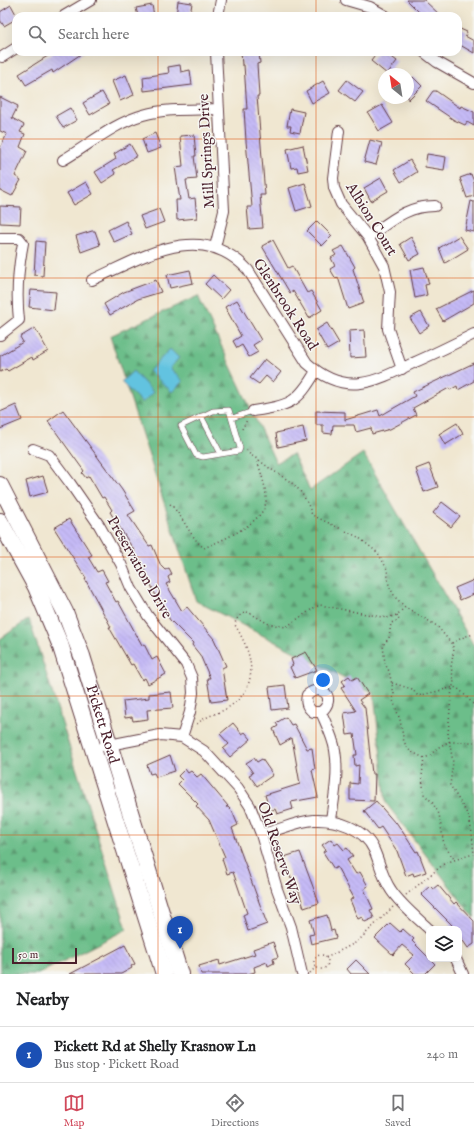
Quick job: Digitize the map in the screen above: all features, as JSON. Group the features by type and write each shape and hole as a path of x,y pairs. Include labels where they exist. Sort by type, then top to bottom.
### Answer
{"main road":[{"name":"Pickett Road","path":"0,485 65,612 82,656 180,974"},
{"name":"Pickett Road","path":"0,521 51,618 72,676 164,974"}],"street":[{"path":"71,12 91,0"},
{"path":"219,12 221,0"},
{"path":"346,0 370,7 379,12"},
{"path":"2,57 12,51"},
{"name":"Mill Springs Drive","path":"215,247 224,211 216,56"},
{"path":"429,56 474,83"},
{"path":"63,160 121,124 143,115 166,111 219,109"},
{"name":"Albion Court","path":"338,131 333,178 334,188 341,204 368,237 384,266 389,283 388,330 402,369"},
{"path":"368,237 410,210 420,206 435,206"},
{"path":"0,238 19,238 23,244 17,302 19,320 0,335"},
{"name":"Glenbrook Road","path":"92,280 145,257 177,247 198,244 215,247 239,261 248,270 298,350 316,371 330,379 344,383 358,384 378,380 474,334"},
{"path":"253,411 273,408 295,400 304,391 316,371"},
{"name":"Preservation Drive","path":"33,449 49,455 70,483 99,525 121,564 131,588 186,664 192,678 193,693 190,712 182,737"},
{"path":"321,712 335,749 336,790 331,820"},
{"name":"Old Reserve Way","path":"94,749 160,735 182,737 204,751 238,788 250,806 261,834 277,889 291,927 302,974"},
{"path":"261,834 313,820 331,820 346,824 368,840 373,848 384,878 400,901 426,926"},
{"path":"457,962 463,974"}],"lane":[{"path":"229,410 232,418 240,448 239,451 203,457 196,455 181,426 213,411 229,410"},
{"path":"232,418 253,411"},
{"path":"201,416 221,454"}],"path":[{"path":"242,433 242,428 253,411"},
{"path":"245,445 248,452 269,469 290,481 302,492 312,515 358,537 378,553 387,569 389,586 395,598 405,607 437,626 454,649 451,667 454,687 451,696 448,742 453,762 450,785 469,817 474,855 444,864 400,901 357,942 326,958 322,956 317,957 315,960 316,967 310,974"},
{"path":"170,504 178,511 196,542 204,548 222,540 245,528 262,514 267,499 257,459"},
{"path":"196,724 201,720 229,708 242,696 248,685 251,674 250,659 246,643 235,625 238,618 243,613 248,612 270,624 286,627 320,605 388,618 397,615 405,607"},
{"path":"397,615 399,620 390,623 389,638 383,645 385,664 392,683 394,694 393,700 400,720 404,742 410,751 424,758 430,756 437,748 448,742 474,742"},
{"path":"451,643 474,634"},
{"path":"392,683 412,689 418,696 454,687 460,690 474,705"},
{"path":"424,758 422,776 424,794 432,802 439,814 444,845 454,860"},
{"path":"316,967 320,969 326,967 328,964 326,958"}],"green space":[{"path":"198,296 276,463 293,454 310,490 363,453 474,646 474,918 386,803 374,693 196,601 110,336"},
{"path":"29,619 127,929 38,974 0,974 0,639"}],"water":[{"path":"170,349 179,358 170,368 183,381 172,392 149,371"},
{"path":"133,371 153,392 142,403 121,382"}],"building":[{"path":"407,0 424,0 437,12 419,12"},
{"path":"178,1 192,3 191,12 177,12"},
{"path":"11,5 15,12 12,12 12,21 4,26 0,20 0,12"},
{"path":"152,5 153,12 137,12 136,8"},
{"path":"462,30 467,32 465,36 474,41 474,53 462,46"},
{"path":"48,56 78,56 53,73 52,70 26,85 19,74"},
{"path":"241,56 259,56 260,63 257,64 259,96 257,96 265,195 260,195 263,228 249,229 247,207 252,207 244,109 247,109 244,65 242,65"},
{"path":"375,56 390,56 397,61 392,68 380,68 371,61"},
{"path":"180,65 181,72 190,70 192,85 144,91 143,77 169,73 168,67"},
{"path":"126,75 134,95 120,101 112,81"},
{"path":"414,78 422,86 414,94"},
{"path":"347,80 363,92 355,102 339,90"},
{"path":"323,81 330,93 312,103 306,91"},
{"path":"433,91 436,91 460,108 461,106 474,112 474,126 467,122 465,125 454,120 426,101"},
{"path":"102,92 109,104 90,115 83,103"},
{"path":"0,97 18,106 12,118 24,125 20,132 25,134 20,147 27,151 15,176 21,180 12,196 0,190 0,148 7,134 0,131"},
{"path":"382,105 393,123 379,131 368,113"},
{"path":"70,108 77,120 63,128 56,116"},
{"path":"290,109 304,112 300,133 290,131 291,126 287,126"},
{"path":"155,133 161,148 147,153 142,139"},
{"path":"194,135 196,156 194,156 197,179 186,180 189,199 195,198 197,218 177,220 176,200 180,200 175,167 183,166 180,136"},
{"path":"370,140 382,143 376,165 364,162"},
{"path":"130,144 137,156 113,170 116,174 102,183 95,172 116,159 114,154"},
{"path":"303,145 308,170 298,172 297,167 291,168 287,149"},
{"path":"427,154 446,157 444,170 425,167"},
{"path":"410,160 417,172 401,182 394,170"},
{"path":"471,174 474,182 474,196 467,198 460,178"},
{"path":"381,178 388,191 371,201 364,188"},
{"path":"86,182 93,194 74,205 67,193"},
{"path":"305,183 312,206 296,211 289,188"},
{"path":"471,201 474,202 474,232 465,230"},
{"path":"0,206 21,207 20,224 0,223"},
{"path":"159,209 164,222 145,229 140,216"},
{"path":"126,221 132,234 114,242 108,230"},
{"path":"317,221 332,236 322,246 307,231"},
{"path":"95,231 100,245 81,252 76,236"},
{"path":"459,236 468,249 445,263 439,248"},
{"path":"411,237 420,254 409,260 400,244"},
{"path":"273,240 288,268 292,266 307,293 311,291 322,310 309,318 293,291 290,293 262,246"},
{"path":"36,241 45,242 43,276 34,275"},
{"path":"343,246 355,267 353,269 364,303 348,309 338,277 336,279 330,269 335,266 331,258 336,255 333,251"},
{"path":"424,267 429,284 425,285 427,295 415,298 410,270"},
{"path":"190,270 193,283 170,288 167,275"},
{"path":"213,275 229,290 221,299 205,284"},
{"path":"156,280 161,292 138,299 110,315 104,304 124,292"},
{"path":"31,290 56,292 54,310 29,307"},
{"path":"474,290 474,303 443,321 436,309"},
{"path":"237,300 261,340 253,345 258,352 249,357 242,345 237,348 233,341 241,336 225,307"},
{"path":"421,312 429,326 419,333 410,318"},
{"path":"327,323 339,343 327,350 316,330"},
{"path":"35,328 48,351 33,360 32,357 8,371 6,369 0,372 0,356 23,342 20,337"},
{"path":"364,330 366,357 350,358 349,331"},
{"path":"265,359 281,372 273,382 266,376 259,384 250,378"},
{"path":"474,363 474,381 458,390 457,386 450,390 449,388 413,408 416,415 390,429 372,434 371,428 356,432 354,425 333,425 332,434 323,433 323,425 316,425 316,411 345,412 345,420 378,410 380,416 415,396 413,392"},
{"path":"16,405 22,420 0,429 0,412"},
{"path":"63,410 122,490 135,511 128,515 149,546 152,545 161,566 165,570 169,568 172,574 168,577 170,582 166,584 182,611 187,607 214,639 226,666 222,668 227,700 211,702 207,678 210,678 200,655 192,645 193,643 170,620 156,596 139,558 136,559 133,553 135,552 110,512 112,510 104,497 102,498 89,476 86,478 82,473 84,471 48,421"},
{"path":"457,423 463,434 445,445 439,434"},
{"path":"303,427 306,441 278,447 276,433"},
{"path":"429,464 438,487 424,492 416,469"},
{"path":"43,476 48,492 30,497 26,481"},
{"path":"442,502 460,516 451,527 433,513"},
{"path":"69,519 92,555 88,557 97,572 102,570 108,581 105,582 116,602 118,601 142,645 144,644 152,660 157,657 166,674 148,684 145,678 142,680 133,664 131,665 109,627 111,627 85,579 86,578 54,528"},
{"path":"474,580 474,594 460,600 455,588"},
{"path":"306,652 317,670 295,678 290,667 293,665 291,659"},
{"path":"349,676 352,680 357,677 368,694 359,700 365,708 372,774 375,774 374,801 350,800 350,783 358,784 359,765 355,766 354,755 357,755 354,734 347,735 344,713 356,711 341,688 345,685 342,681"},
{"path":"285,685 288,708 272,710 269,687"},
{"path":"171,692 173,708 147,710 148,719 133,721 132,717 125,718 123,701 149,698 149,694"},
{"path":"286,717 291,725 294,724 307,749 312,748 315,769 312,770 318,797 291,802 293,809 277,814 275,809 270,811 265,795 300,784 292,738 280,745 273,729 278,726 276,723"},
{"path":"233,723 242,734 245,732 251,739 230,757 223,749 229,744 220,734"},
{"path":"170,755 175,771 156,777 154,773 150,774 147,765"},
{"path":"254,758 257,762 262,759 273,775 257,786 249,775 253,773 246,763"},
{"path":"185,769 188,773 191,771 197,777 201,774 228,806 226,807 232,811 238,825 232,828 267,924 248,931 243,915 247,913 233,872 227,874 222,859 225,857 209,820 196,806 198,804 178,784 182,780 178,776"},
{"path":"376,801 395,823 396,822 416,852 418,851 426,872 414,876 413,873 406,876 397,851 381,827 378,829 364,811"},
{"path":"331,839 335,845 338,843 344,850 347,848 353,856 347,860 356,874 360,872 368,886 364,889 373,909 370,910 374,918 365,922 362,917 358,919 350,900 354,898 337,867 334,869 323,852 326,850 322,845"},
{"path":"300,852 319,903 304,908 294,877 291,879 284,857"},
{"path":"438,885 454,904 456,902 474,921 474,944 468,948 462,939 462,926 451,926 452,925 421,894 430,886 433,889"},
{"path":"327,915 331,931 334,930 336,938 311,944 309,935 314,934 310,920"},
{"path":"390,923 400,932 403,929 414,939 412,941 426,955 426,962 433,962 435,964 425,974 415,974 405,964 414,955 402,945 393,955 375,938"},
{"path":"273,942 278,957 273,959 274,963 268,966 267,962 254,967 255,972 248,974 201,974 199,966 219,960 220,965 255,954 253,949"},
{"path":"125,945 135,964 131,966 132,968 121,974 70,974"},
{"path":"356,960 370,974 351,974 347,969"}],"place":[{"name":"Pickett Rd at Shelly Krasnow Ln","path":"180,949"}]}
